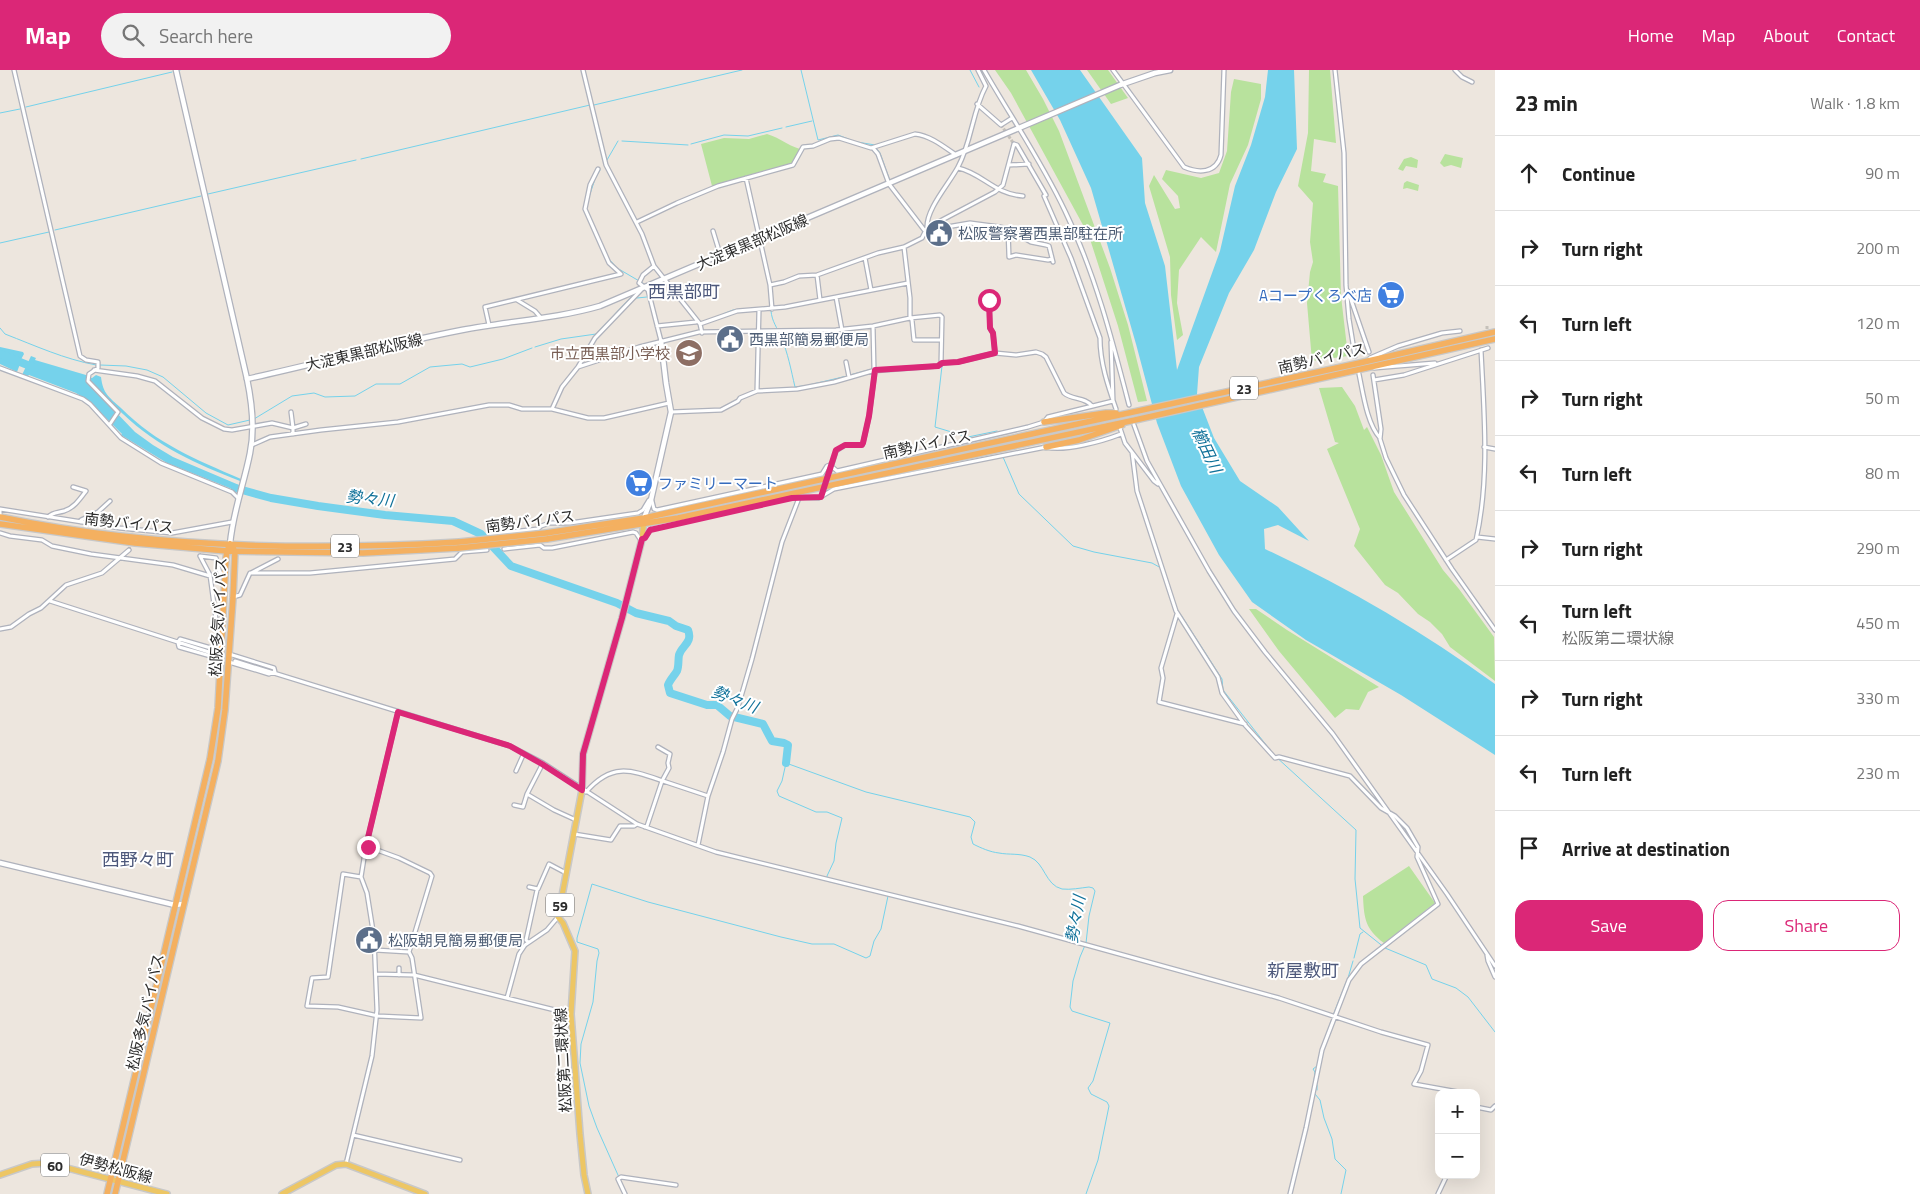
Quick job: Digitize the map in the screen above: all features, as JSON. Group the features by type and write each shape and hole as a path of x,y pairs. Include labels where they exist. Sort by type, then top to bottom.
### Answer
{"highway":[{"name":"南勢バイパス","path":"644,521 827,478 1495,332"},
{"name":"南勢バイパス","path":"0,524 135,543 226,551 362,554 546,536 644,521 1127,421 1134,422 1495,339"},
{"path":"1044,422 1106,413 1125,414"},
{"path":"1046,447 1079,440 1121,426 1127,421"},
{"name":"南勢バイパス","path":"0,515 10,519 56,527 136,538 230,544 338,546 459,545"},
{"name":"松阪多気バイパス","path":"107,1194 210,759 218,708 221,659 218,652 222,637 226,551 230,544 235,551 229,654 232,661 218,761 115,1194"}],"main road":[{"path":"176,70 247,379 253,421 252,445 232,522 230,544"},
{"name":"大淀東黒部松阪線","path":"247,379 449,332 574,314 664,280 1122,85 1161,70 1170,70"},
{"path":"644,521 651,500 671,412 661,341"},
{"name":"59","path":"558,917 576,820 584,791 583,754 622,618 642,539 644,521"},
{"path":"0,863 102,889 175,905 183,904"},
{"name":"松阪第二環状線","path":"558,917 563,923 575,951 571,1014 580,1142 588,1194"},
{"name":"伊勢松阪線","path":"0,1175 32,1164 44,1163 167,1194"},
{"path":"282,1194 336,1165 346,1164 425,1194"}],"street":[{"path":"14,70 80,356 86,360 98,362 98,368 89,374 88,381 118,413 110,423"},
{"path":"584,70 604,160 637,222 654,266 698,323 702,333"},
{"path":"770,285 799,276 816,275 904,247 922,238 929,213 958,168 968,142 977,104 986,86 978,70"},
{"path":"984,70 1012,118 1035,152 1066,212 1092,273 1112,338 1129,405"},
{"path":"1113,70 1122,85 1184,166 1193,171 1202,172 1210,170 1216,165 1221,155 1224,70"},
{"path":"1335,70 1344,153 1346,285 1355,356"},
{"path":"1455,70 1462,77 1472,82"},
{"path":"977,104 1001,124 1012,118"},
{"path":"873,148 915,134 927,136 956,155"},
{"path":"637,222 705,191 793,165 802,147 813,146 830,139 839,138 873,148 878,154 890,184 926,229"},
{"path":"926,229 998,189 1002,184 1009,165 1014,144 1017,146 1046,195 1044,196 1083,290 1100,338 1100,350 1110,397 1116,409"},
{"path":"1009,165 1029,164"},
{"path":"958,168 998,189 1013,195 1023,196"},
{"path":"489,325 485,307 621,274 609,263 585,209 590,185 598,169"},
{"path":"746,178 770,285 771,309"},
{"path":"926,229 970,224 1008,229 1026,240 1049,246 1052,260 1016,255 1010,257 1008,229"},
{"path":"713,231 721,255"},
{"path":"904,247 910,318 912,320 914,340 941,340"},
{"path":"865,258 871,290"},
{"path":"654,266 639,282 648,290 661,341"},
{"path":"816,275 820,300"},
{"path":"657,326 698,323 737,311 771,309 908,283"},
{"path":"1346,285 1369,352"},
{"path":"552,409 562,387 578,367 595,338 646,287"},
{"path":"836,297 842,330"},
{"path":"516,299 535,311 542,318"},
{"path":"989,300 990,328 993,333 995,353"},
{"path":"757,391 759,310"},
{"path":"578,367 661,341 699,332 842,330 910,318 940,315 942,317 941,364"},
{"path":"823,495 834,453 838,448 845,445 862,445 863,443 869,416 874,370 873,326"},
{"path":"1364,362 1398,346 1442,333 1460,331"},
{"path":"1112,338 1113,401"},
{"path":"1374,380 1404,375 1488,348"},
{"path":"1446,560 1476,540 1477,537 1484,494 1481,350"},
{"path":"671,412 721,410 740,398 757,391 797,389 874,370 941,364 978,358 995,353 1016,355 1036,352 1046,358 1067,396 1083,399 1092,406"},
{"path":"846,362 849,376"},
{"path":"1366,369 1441,363"},
{"path":"0,368 83,399 110,423 121,438 161,463 239,496"},
{"path":"93,370 137,376 155,381 202,418 224,429 232,430 253,421 293,428 306,424"},
{"path":"1357,372 1375,433 1380,438"},
{"path":"1373,375 1381,429 1380,438 1386,458 1404,495 1446,560 1495,630"},
{"path":"830,465 837,471 999,435 1044,422 1048,417 1113,401"},
{"path":"252,445 270,437 389,424 498,404 522,409 552,409 588,418 604,418 669,403"},
{"path":"291,412 293,434"},
{"path":"1134,422 1147,460 1161,486 1209,571 1246,627 1333,734 1495,966"},
{"path":"1120,428 1125,443 1154,481 1161,486"},
{"path":"504,548 540,545 544,548 552,548 633,532 642,539 645,538 652,528 792,498 818,498 834,489 1004,453 1046,447 1054,450 1121,434"},
{"path":"1484,448 1495,449"},
{"path":"1132,452 1137,491 1163,577 1178,614 1218,677 1222,693 1246,725 1277,757 1350,776 1381,808 1390,814"},
{"path":"491,534 538,529 550,523 570,523 638,513 643,510 647,501 651,500 654,509 657,510 822,474 827,466 830,465"},
{"path":"47,517 52,513 65,511 73,507 86,491 73,487"},
{"path":"698,845 708,796 752,659 782,542 799,498"},
{"path":"81,522 81,520 98,512 110,501"},
{"path":"0,515 0,509 132,530 172,533 232,522"},
{"path":"0,533 42,540 54,547 173,565 210,576"},
{"path":"1477,537 1495,539"},
{"path":"0,629 15,624 49,602 66,585 99,575 129,550"},
{"path":"250,573 310,573 455,559 462,552 488,550"},
{"path":"222,637 218,634 210,576 200,556 216,558 220,573 225,573"},
{"path":"233,598 240,596 250,573 278,559"},
{"path":"49,602 178,642 218,652"},
{"path":"1178,614 1161,668 1163,678 1160,702 1246,725"},
{"path":"178,642 180,639 218,652"},
{"path":"178,642 179,647 221,659"},
{"path":"229,654 274,668 275,672"},
{"path":"232,661 269,674 275,672"},
{"path":"232,661 275,672 510,746 637,824 716,852 1018,926 1270,996 1381,1032 1428,1045 1414,1084 1442,1089"},
{"path":"346,1164 372,1056 376,1015 375,950 367,893 361,877 366,846 398,712"},
{"path":"645,828 662,781 669,768 670,754 658,747"},
{"path":"516,771 524,753"},
{"path":"514,805 523,807 527,794 542,764"},
{"path":"584,791 604,776 620,771 637,771 708,796"},
{"path":"527,794 576,820"},
{"path":"574,834 611,840 620,826 634,826 637,824"},
{"path":"361,877 343,874 328,977 312,978 307,1006 338,1007 376,1015 421,1018 412,958 409,952 432,876 399,858 366,846"},
{"path":"1290,1194 1322,1050 1352,975 1362,964 1438,904 1417,857 1417,852"},
{"path":"528,942 526,940 537,890 548,864 566,873"},
{"path":"529,887 537,890"},
{"path":"507,998 519,954 528,942 547,930 558,917"},
{"path":"375,950 409,952"},
{"path":"1487,954 1495,977"},
{"path":"399,968 399,974"},
{"path":"376,974 414,975 571,1014"},
{"path":"1480,1108 1491,1110 1495,1106"},
{"path":"353,1134 460,1160"},
{"path":"625,1194 620,1178 676,1185"},
{"path":"1438,1194 1445,1179"}],"green space":[{"path":"995,70 1026,70 1059,131 1110,268 1128,325 1147,401 1138,402 1118,326 1089,236 1011,93"},
{"path":"1087,70 1108,70 1128,98 1111,104"},
{"path":"1309,70 1330,70 1336,143 1314,139 1311,171 1326,174 1323,182 1338,186 1341,296 1348,356 1312,361 1307,303 1310,272 1313,262 1310,242 1313,203 1298,186 1308,133"},
{"path":"1234,79 1261,84 1261,99 1248,145 1230,184 1216,252 1201,237 1179,270 1177,303 1183,335 1177,340 1171,295 1170,257 1149,186 1154,175 1175,209 1180,208 1178,196 1162,179 1166,170 1201,178 1219,173 1227,151 1231,92"},
{"path":"767,134 800,149 792,163 712,186 701,144 724,138 749,139"},
{"path":"1445,154 1463,158 1461,168 1451,165 1444,167 1440,163"},
{"path":"1411,157 1418,160 1417,168 1406,166 1403,171 1398,169 1404,159"},
{"path":"1407,181 1419,185 1418,191 1407,188 1403,189 1404,183"},
{"path":"1342,387 1355,406 1364,430 1367,427 1381,455 1394,492 1443,570 1494,637 1495,681 1450,647 1442,634 1430,622 1418,614 1398,593 1385,585 1354,546 1360,529 1327,449 1339,443 1335,442 1319,388"},
{"path":"1249,609 1256,609 1379,687 1368,692 1359,710 1346,709 1335,718 1279,651"},
{"path":"1409,866 1435,903 1384,943 1369,928 1364,911 1363,896"}],"water":[{"name":"櫛田川","path":"1031,70 1080,70 1142,158 1145,203 1165,266 1177,370 1220,251 1235,186 1251,145 1265,97 1268,70 1294,70 1297,149 1276,192 1254,250 1229,293 1199,367 1197,394 1214,438 1240,481 1278,507 1309,541 1278,525 1264,529 1265,549 1384,611 1440,646 1495,684 1495,755 1401,695 1306,640 1252,602 1219,555 1181,486 1157,423 1091,188 1060,120"},
{"path":"0,347 23,352 24,354 17,372 0,364"},
{"path":"31,356 36,358 35,360 86,375 87,378 92,378 96,375 101,377 103,387 110,398 148,431 192,457 241,479 240,481 208,468 164,445 136,426 91,381 86,381 135,432 173,457 239,485 237,491 167,463 121,435 90,402 76,393 29,375 27,377 22,375"}],"waterway":[{"path":"594,105 742,70"},
{"path":"801,70 818,140 838,135 851,140"},
{"path":"970,70 979,87"},
{"path":"26,107 172,72"},
{"path":"361,159 590,105"},
{"path":"0,113 20,109"},
{"path":"786,127 812,121"},
{"path":"691,144 724,135 748,136 782,128"},
{"path":"607,160 618,141"},
{"path":"622,141 688,145"},
{"path":"857,142 875,145"},
{"path":"877,149 890,181"},
{"path":"208,194 356,160"},
{"path":"589,197 600,170"},
{"path":"55,230 201,196"},
{"path":"0,243 49,232"},
{"path":"609,259 617,268 646,285"},
{"path":"649,287 663,296 678,296"},
{"path":"652,297 663,296"},
{"path":"535,347 561,339 596,334 631,297"},
{"path":"637,298 647,297"},
{"path":"723,314 733,310 748,309"},
{"path":"771,311 786,349 795,387 803,386"},
{"path":"0,328 5,334 39,348 96,365"},
{"path":"254,419 292,396 314,393 325,397 355,396 376,384 400,384 430,367 462,364 470,367 503,359 532,348"},
{"name":"勢々川","path":"0,354 35,368"},
{"path":"904,367 938,364"},
{"path":"100,365 126,366 147,370 163,377 206,413 228,425 250,420"},
{"path":"942,366 935,427 968,437 997,431"},
{"path":"850,375 876,368 898,367"},
{"path":"809,385 847,376"},
{"path":"1003,457 1019,494 1073,546 1152,563 1161,568"},
{"name":"勢々川","path":"235,488 271,498 318,506 385,515 453,521 481,534 511,566 617,603 636,613 669,621 676,626 688,630 688,641 680,652 677,671 668,685 670,693 707,705 717,705 730,716 763,724 772,741 788,745 786,763"},
{"path":"1181,615 1222,679 1223,690 1274,755 1356,830 1355,879 1360,928 1385,948 1426,965 1432,979 1456,988 1468,997 1495,1032"},
{"name":"勢々川","path":"868,891 827,881 827,876 834,861 842,818 827,812 816,812 779,796 777,791 782,781 786,763 866,792 970,817 975,822 971,837 973,844 992,852 1030,857 1039,864 1048,879 1056,887 1062,889 1093,888 1095,891 1089,916 1086,943 1073,981 1070,1007 1072,1011 1110,1023 1093,1081 1088,1088 1091,1094 1107,1102 1109,1106 1098,1160 1086,1194"},
{"path":"626,1193 589,1106 580,1063 581,1044 593,1002 599,953 598,949 577,942 592,884 648,902 781,937 812,944 834,944 866,958 870,956 874,941 881,929 888,896"},
{"path":"1354,958 1360,934 1363,932"},
{"path":"1348,978 1353,961"},
{"path":"1334,1013 1347,980"},
{"path":"1326,1035 1332,1019"},
{"path":"1314,1081 1315,1072 1313,1069 1317,1066 1319,1058"},
{"path":"1317,1085 1317,1090"},
{"path":"1315,1094 1320,1100 1332,1139 1335,1159 1346,1170 1341,1194"}],"tunnel":[{"path":"1001,125 1014,144"},
{"path":"1487,326 1487,335"},
{"path":"1000,437 1003,451"},
{"path":"129,550 132,531"}],"place":[{"name":"松阪警察署西黒部駐在所","path":"939,233"},
{"name":"Aコープくろべ店","path":"1391,295"},
{"name":"西黒部簡易郵便局","path":"730,339"},
{"name":"市立西黒部小学校","path":"689,353"},
{"name":"ファミリーマート","path":"639,483"},
{"name":"松阪朝見簡易郵便局","path":"369,940"}],"district":[{"name":"西黒部町","path":"684,291"},
{"name":"西野々町","path":"138,859"},
{"name":"新屋敷町","path":"1303,970"}],"route":[{"path":"368,847 366,846 398,712 510,746 582,790 583,754 622,618 642,539 645,538 652,528 792,498 821,497 836,450 845,445 862,445 864,441 875,370 938,366 942,363 958,362 995,353 993,333 990,328 989,300"}]}
